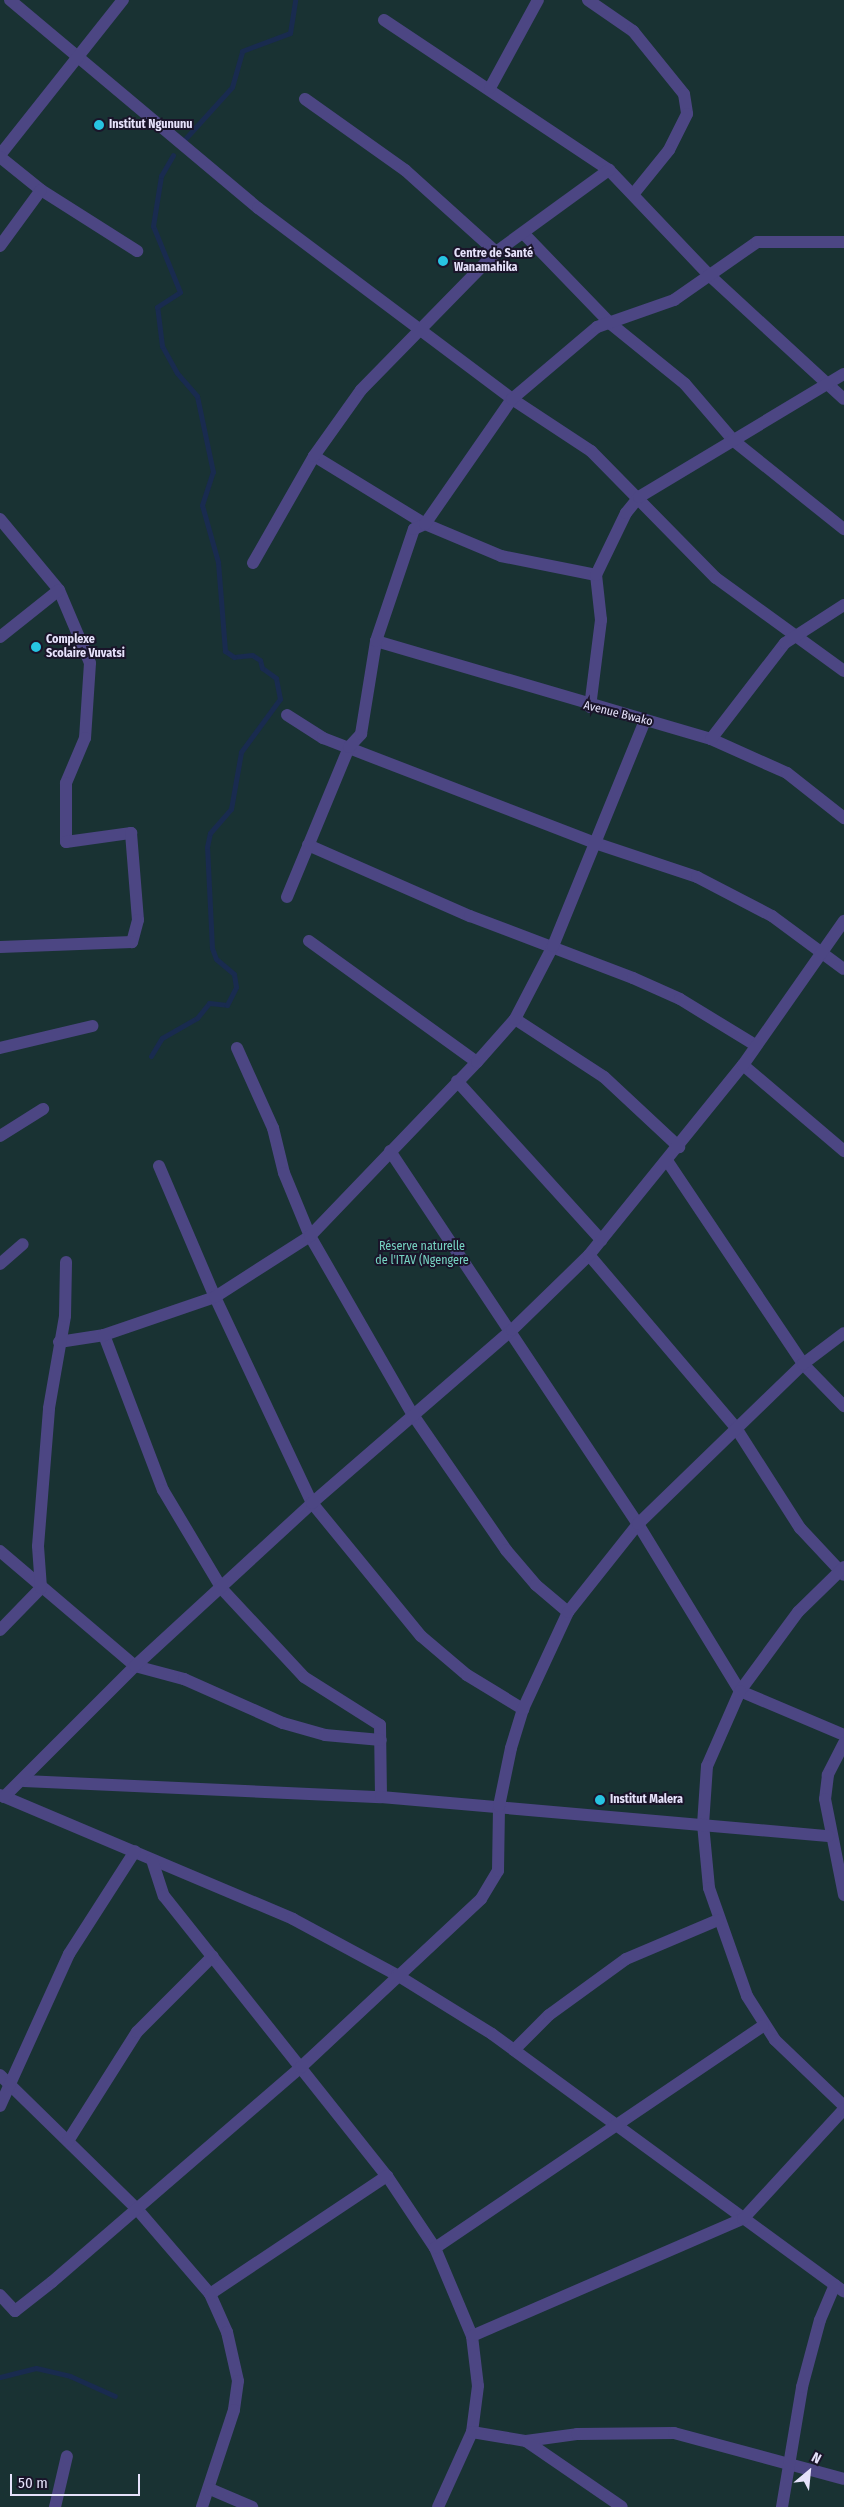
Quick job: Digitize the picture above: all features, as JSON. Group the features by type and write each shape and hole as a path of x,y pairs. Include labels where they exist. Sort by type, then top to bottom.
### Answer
{"street":[{"path":"10,0 258,208 419,327 512,399 591,451 639,497 716,578 796,634 844,671"},
{"path":"123,0 79,59 0,156 41,190 137,250"},
{"path":"490,88 538,0"},
{"path":"588,0 633,31 684,94 687,114 669,150 635,192"},
{"path":"384,20 490,88 609,170 635,192 709,275 827,386 844,399"},
{"path":"305,99 405,170 496,252"},
{"path":"253,562 314,456 361,390 419,327 496,252 524,234 609,170"},
{"path":"0,246 41,190"},
{"path":"524,234 611,324 685,384 734,441 844,529"},
{"path":"288,897 349,747 361,734 376,641 414,529 425,524 512,399 559,355 597,327 611,324 674,300 757,242 844,242"},
{"path":"590,707 601,620 596,575 626,513 639,497 827,386 844,374"},
{"path":"314,456 425,524 524,563 596,575"},
{"path":"0,519 59,590 90,663 86,738 66,783 66,842 131,833 138,920 132,942 0,947"},
{"path":"0,637 59,590"},
{"path":"711,739 756,675 796,634 844,605"},
{"name":"Avenue Bwako","path":"376,641 590,707 711,739 787,773 844,818"},
{"path":"287,715 323,738 595,844 697,877 772,916 822,949 844,969"},
{"path":"59,1342 104,1335 215,1297 310,1236 476,1062 514,1019 553,946 645,720"},
{"path":"308,846 470,916 553,946 680,999 754,1045"},
{"path":"2,1796 24,1781 135,1666 222,1589 312,1502 512,1330 589,1255 668,1162 742,1065 822,949 844,921"},
{"path":"309,941 476,1062"},
{"path":"514,1019 604,1076 679,1147"},
{"path":"0,1048 92,1026"},
{"path":"237,1048 273,1128 284,1173 310,1236 414,1416 506,1550 536,1585 568,1612"},
{"path":"742,1065 844,1151"},
{"path":"458,1081 601,1240"},
{"path":"0,1136 43,1110"},
{"path":"390,1151 512,1330 543,1386 638,1524 740,1691 844,1735"},
{"path":"668,1162 803,1364 844,1406"},
{"path":"159,1166 215,1297 312,1502 421,1636 467,1675 523,1709"},
{"path":"0,1264 23,1244"},
{"path":"472,2336 743,2219 844,2108 763,2026 718,1920 709,1888 703,1824 707,1766 740,1691 798,1612 843,1571 800,1528 736,1428 589,1255"},
{"path":"0,1630 41,1588 40,1517 66,1262"},
{"path":"0,2295 15,2311 137,2209 301,2067 493,1884 498,1871 499,1806 523,1709 568,1612 638,1524 803,1364 844,1333"},
{"path":"104,1335 163,1490 222,1589 304,1677 375,1720 380,1726 381,1797"},
{"path":"0,1551 41,1588 135,1666 184,1679 283,1723 325,1735 381,1740"},
{"path":"844,1743 828,1775 824,1799 828,1836 844,1895"},
{"path":"24,1781 381,1797 828,1836"},
{"path":"2,1796 293,1919 397,1975 514,2050 840,2288 820,2320 802,2387 782,2507"},
{"path":"0,2106 10,2088 69,1954 135,1852"},
{"path":"152,1860 164,1896 387,2176 435,2248 472,2336 478,2386 472,2432 438,2507"},
{"path":"514,2050 549,2015 626,1959 718,1920"},
{"path":"68,2141 137,2032 213,1956"},
{"path":"435,2248 615,2124 763,2026"},
{"path":"0,2075 10,2088 68,2141 137,2209 210,2294 226,2332 238,2381 210,2490 202,2507"},
{"path":"210,2294 387,2176"},
{"path":"472,2432 526,2441 577,2434 674,2433 790,2462 844,2479"},
{"path":"526,2441 622,2507"},
{"path":"55,2507 67,2456"},
{"path":"210,2490 252,2507"}],"green space":[{"name":"Réserve naturelle de l'ITAV (Ngengere","path":"0,0 844,0 844,2507 0,2507"}],"waterway":[{"path":"185,139 232,87 242,51 290,33 295,0"},
{"path":"151,1056 162,1038 197,1018 209,1003 227,1005 236,987 234,974 216,959 212,948 207,847 210,833 231,809 241,752 280,699 276,678 262,668 260,660 252,655 234,657 225,651 218,562 202,505 213,472 197,396 177,373 162,346 157,307 180,292 153,226 161,176 173,155"},
{"path":"0,2377 36,2368 70,2376 115,2396"}],"place":[{"name":"Institut Ngununu","path":"99,125"},
{"name":"Centre de Santé Wanamahika","path":"443,261"},
{"name":"Complexe Scolaire Vuvatsi","path":"36,647"},
{"name":"Institut Malera","path":"600,1800"}]}
